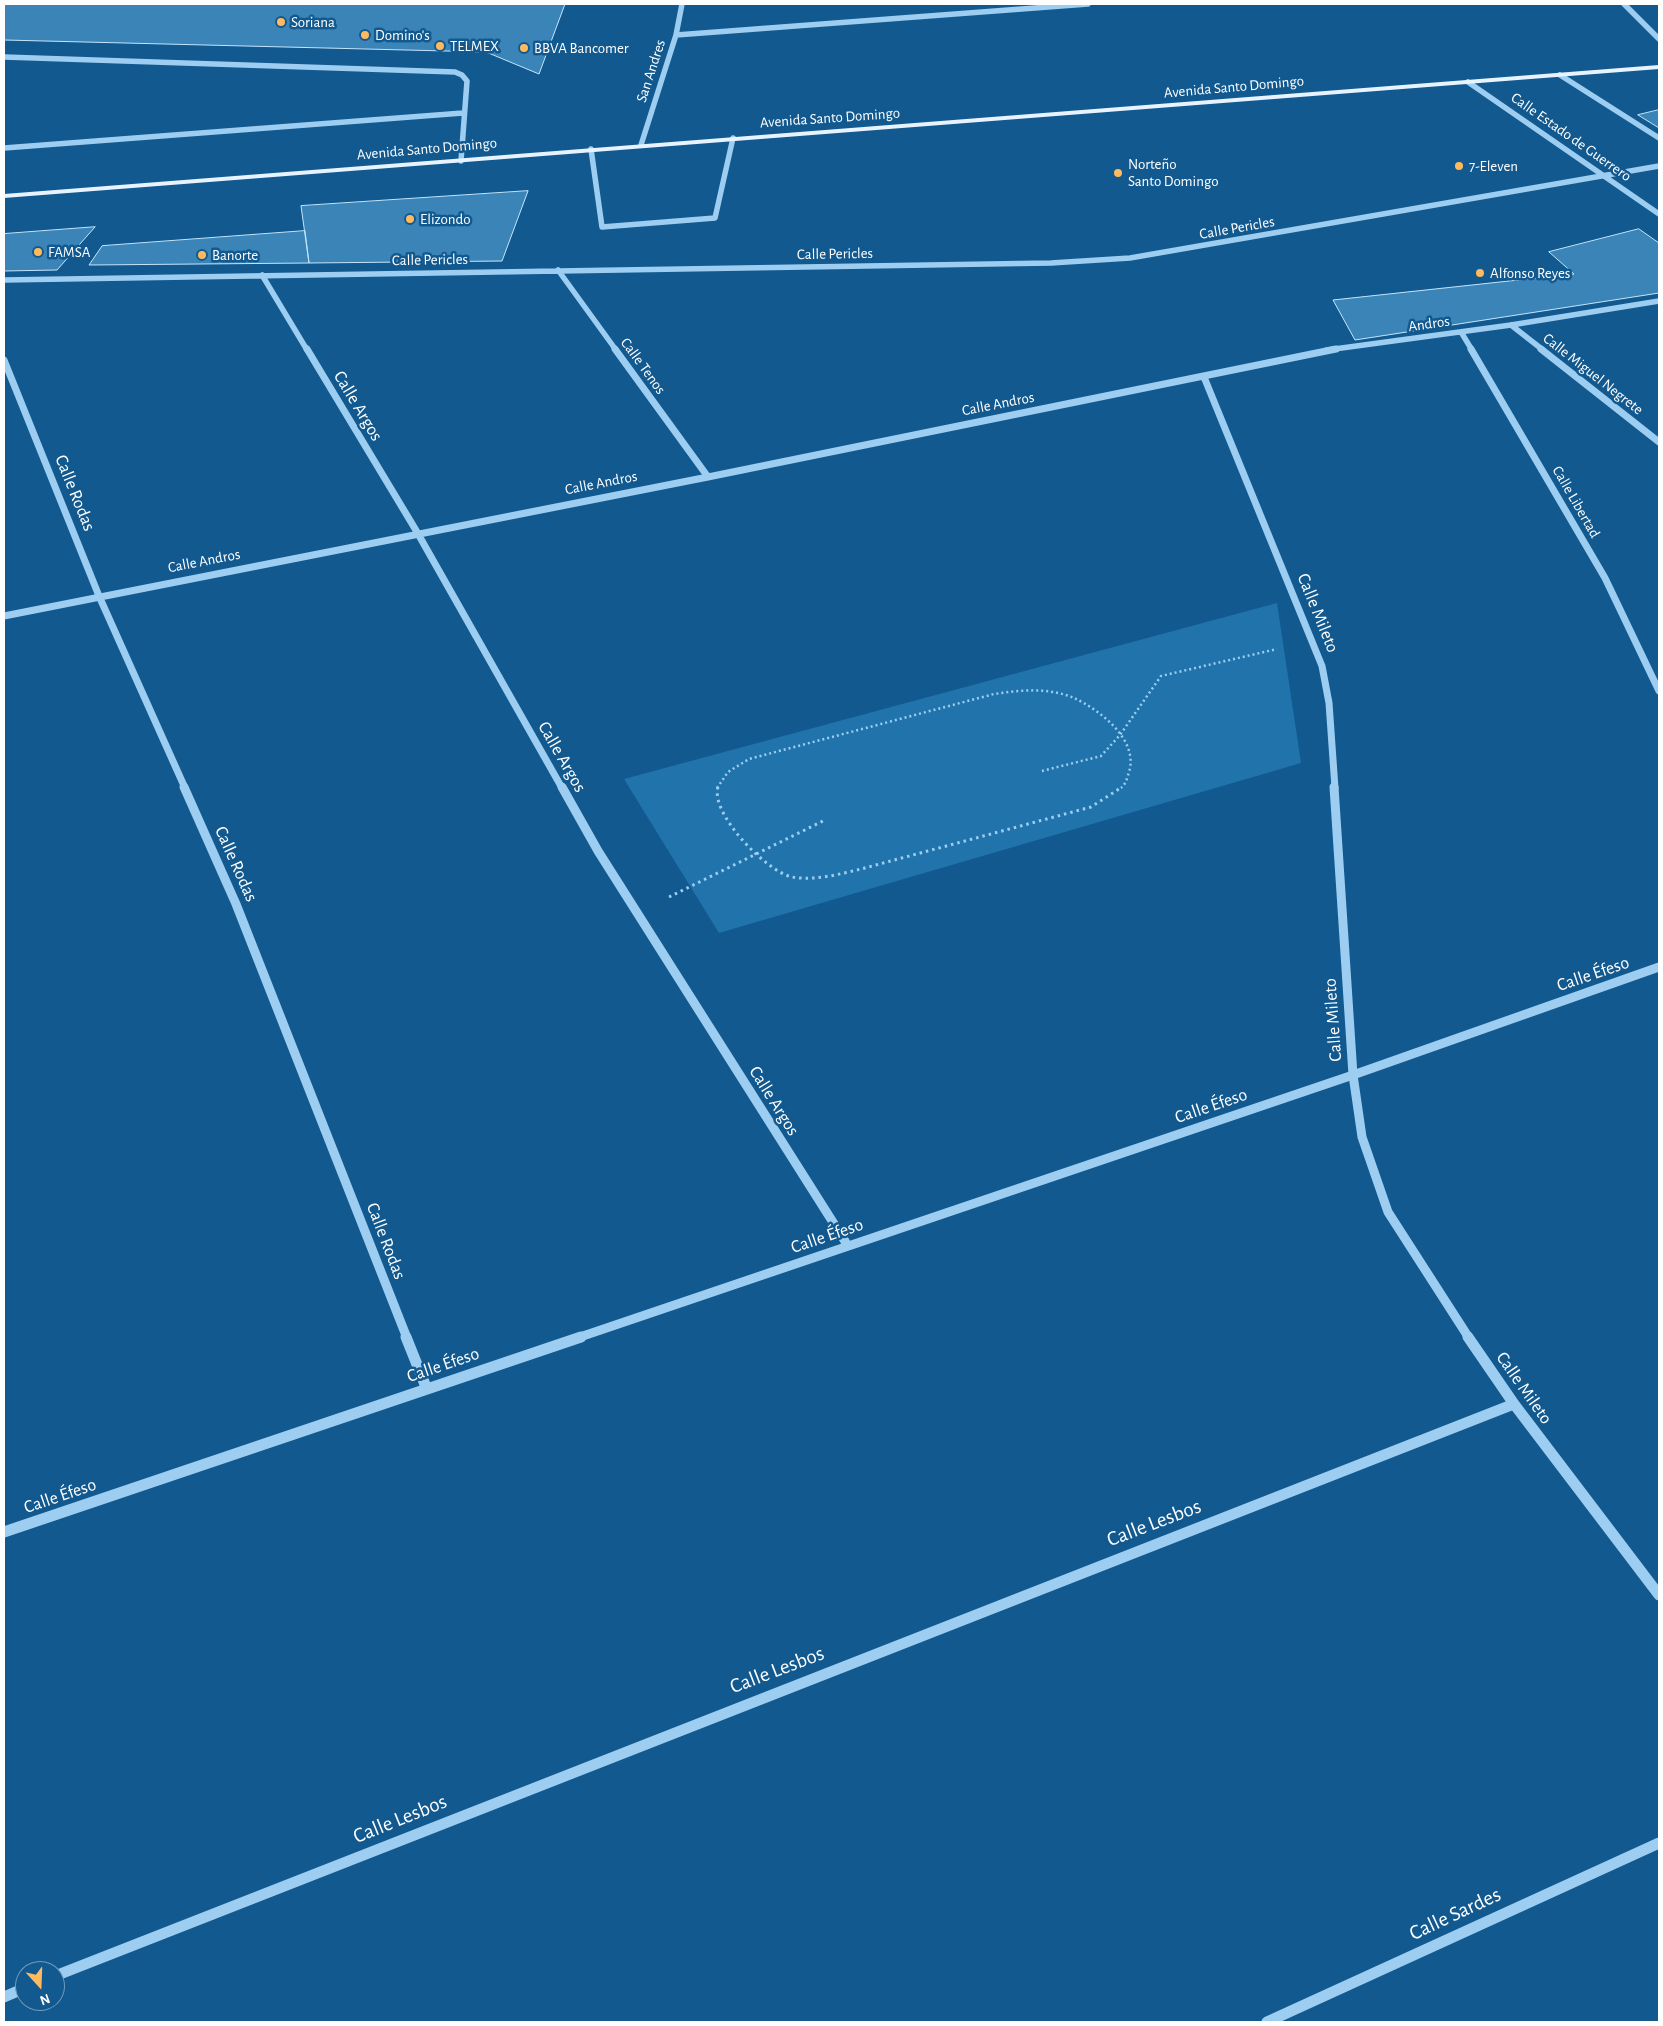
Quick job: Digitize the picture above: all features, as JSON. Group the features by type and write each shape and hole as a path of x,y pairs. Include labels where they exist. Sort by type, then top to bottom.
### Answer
{"main road":[{"name":"Avenida Santo Domingo","path":"4,196 1659,67"}],"street":[{"name":"San Andres","path":"641,145 676,34 682,4"},
{"path":"676,34 1088,4"},
{"path":"1624,4 1659,39"},
{"path":"4,57 445,70 462,75 467,81 463,113 461,161"},
{"path":"1560,75 1659,138"},
{"name":"Calle Estado de Guerrero","path":"1468,82 1659,214"},
{"path":"4,148 463,113"},
{"path":"591,150 602,226 715,218 733,138"},
{"name":"Calle Pericles","path":"4,280 1051,263 1130,258 1212,246 1659,166"},
{"name":"Calle Tenos","path":"558,270 708,477"},
{"name":"Calle Argos","path":"262,275 417,532 598,852 848,1246"},
{"name":"Andros","path":"1204,376 1321,351 1511,325 1659,301"},
{"name":"Calle Miguel Negrete","path":"1511,325 1659,442"},
{"name":"Calle Libertad","path":"1461,332 1605,578 1659,691"},
{"name":"Calle Rodas","path":"4,360 99,596 236,904 426,1387"},
{"name":"Calle Andros","path":"4,616 417,532 708,477 1204,376"},
{"name":"Calle Mileto","path":"1204,376 1322,666 1329,702 1353,1076 1362,1137 1388,1212 1426,1274 1514,1404 1659,1595"},
{"name":"Calle Éfeso","path":"4,1532 426,1387 1353,1076 1659,967"},
{"name":"Calle Lesbos","path":"65,1972 1514,1404"},
{"name":"Calle Sardes","path":"1267,2022 1659,1843"}],"path":[{"path":"1042,771 1101,756 1120,735 1161,676 1311,641"},
{"path":"1024,689 1045,691 1073,698 1100,714 1120,735 1130,750 1132,762 1124,785 1111,796 1091,807 850,872 819,877 785,876 770,868 719,808 716,794 721,780 734,767 749,759 994,694 1024,689"},
{"path":"637,913 826,820"}],"shaded area":[{"path":"1277,603 1301,763 719,933 624,779"}],"building":[{"name":"Soriana","path":"4,4 565,4 539,74 486,52 4,40"},
{"path":"1659,110 1659,128 1638,115"},
{"name":"Elizondo","path":"528,191 502,261 309,263 301,206"},
{"name":"FAMSA","path":"95,227 57,270 4,271 4,234"},
{"path":"1639,229 1659,243 1659,293 1355,340 1333,300 1574,274 1549,252"},
{"name":"Banorte","path":"305,231 309,263 89,265 102,246"}],"place":[{"name":"Soriana","path":"281,22"},
{"name":"Domino's","path":"365,35"},
{"name":"TELMEX","path":"440,46"},
{"name":"BBVA Bancomer","path":"524,48"},
{"name":"7-Eleven","path":"1459,166"},
{"name":"Norteño Santo Domingo","path":"1118,173"},
{"name":"Elizondo","path":"410,219"},
{"name":"FAMSA","path":"38,252"},
{"name":"Banorte","path":"202,255"},
{"name":"Alfonso Reyes","path":"1480,273"}]}
